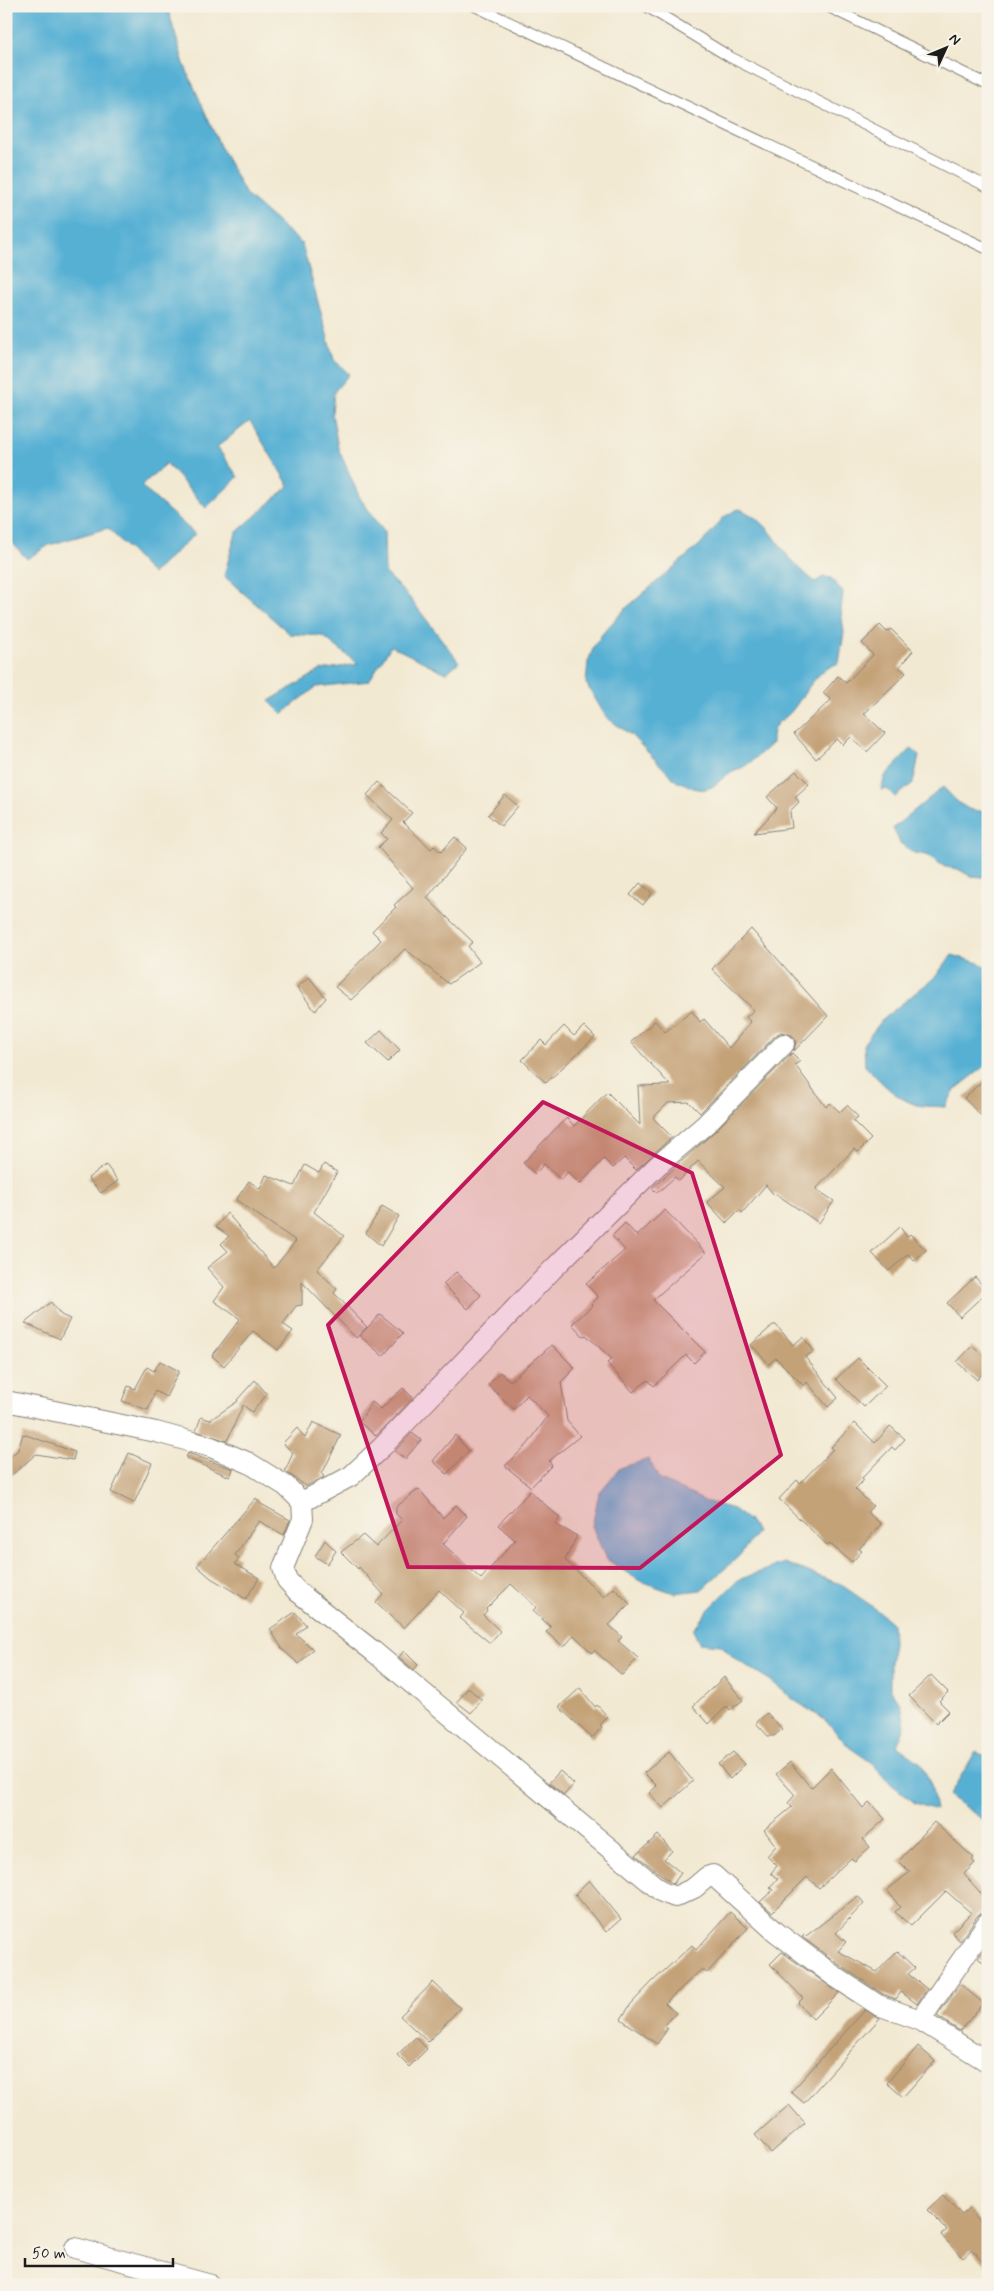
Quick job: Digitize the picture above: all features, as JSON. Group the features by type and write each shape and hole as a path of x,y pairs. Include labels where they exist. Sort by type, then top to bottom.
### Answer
{"street":[{"path":"302,1502 351,1476 382,1447 552,1270 657,1166 706,1124 784,1044"},
{"path":"6,1402 114,1422 211,1447 256,1468 286,1486 302,1502 303,1519 284,1568 287,1580 298,1592 373,1651 662,1892 675,1897 694,1888 707,1877 713,1875 776,1932 834,1976 878,2005 920,2020 988,2062"},
{"path":"920,2020 988,1922"},
{"path":"76,2248 211,2285"}],"lane":[{"path":"475,6 988,249"},
{"path":"646,6 730,57 988,187"},
{"path":"827,6 988,85"}],"highlighted area":[{"path":"543,1102 692,1173 781,1455 640,1568 408,1567 328,1325"}],"water":[{"path":"6,6 167,6 184,64 219,144 246,195 302,244 334,360 349,374 334,392 332,413 338,448 360,498 384,532 385,573 409,597 459,662 446,673 391,646 369,681 316,687 282,714 269,701 321,670 358,664 323,636 290,634 224,576 236,533 289,486 250,421 217,447 238,477 206,508 166,463 141,486 195,534 152,574 108,528 49,545 27,559 6,536"},
{"path":"740,509 763,524 790,559 815,582 823,577 831,578 843,592 841,610 844,632 839,663 823,671 791,712 776,725 773,731 772,743 748,764 734,770 713,786 706,789 696,789 677,782 631,735 606,717 586,683 588,662 594,646 603,633 625,609 703,542 724,517"},
{"path":"912,748 919,756 913,783 895,797 887,789 881,790 885,776"},
{"path":"943,787 965,807 988,814 988,874 983,877 970,876 958,869 945,867 927,855 914,853 900,843 893,828"},
{"path":"952,955 979,963 988,968 988,1064 956,1089 945,1107 917,1105 895,1094 865,1066 864,1043 884,1018 934,978"},
{"path":"649,1459 659,1479 705,1501 733,1509 749,1521 757,1532 739,1556 701,1590 674,1593 640,1581 606,1559 592,1526 599,1493 620,1468"},
{"path":"784,1563 840,1584 872,1606 892,1623 893,1643 890,1664 890,1690 901,1704 905,1726 897,1746 921,1763 931,1785 936,1810 915,1803 891,1784 872,1763 849,1747 825,1720 794,1700 770,1680 734,1658 721,1645 699,1643 693,1630 708,1610 738,1580"},
{"path":"976,1751 988,1759 988,1823 949,1796"}],"building":[{"path":"880,625 887,632 891,629 913,651 899,667 906,673 864,714 885,733 867,752 851,737 843,745 837,739 816,759 794,734 831,700 823,693 838,676 846,683 873,655 862,643"},
{"path":"796,771 809,784 795,797 799,802 790,811 792,828 754,833 777,808 767,797"},
{"path":"379,782 412,813 403,822 431,849 434,846 441,852 455,837 467,848 427,898 473,942 468,946 480,962 449,984 405,949 351,1000 335,987 381,940 372,931 396,907 394,905 413,888 378,847 387,839 381,833 393,820 367,795"},
{"path":"505,795 518,806 501,826 488,815"},
{"path":"640,883 652,893 643,905 630,895"},
{"path":"751,929 828,1016 794,1051 796,1041 792,1035 781,1032 700,1113 689,1102 668,1103 653,1118 672,1137 636,1170 624,1158 613,1168 604,1159 580,1184 568,1172 561,1180 544,1164 535,1174 523,1163 567,1118 574,1126 607,1092 640,1125 638,1086 670,1085 631,1042 655,1021 665,1032 692,1011 700,1022 704,1019 729,1048 751,1022 746,1017 754,1010 712,969"},
{"path":"309,977 326,998 315,1011 297,987"},
{"path":"564,1026 574,1036 584,1026 595,1037 546,1083 522,1060 541,1040 546,1045"},
{"path":"381,1030 400,1050 388,1062 367,1043"},
{"path":"792,1053 800,1061 795,1065 826,1107 830,1103 840,1112 847,1105 858,1117 853,1121 871,1139 858,1152 854,1149 816,1189 834,1201 819,1223 776,1194 774,1195 766,1185 742,1213 739,1210 726,1223 707,1202 725,1187 698,1161 679,1181 675,1177 657,1193 652,1188 714,1132"},
{"path":"988,1076 988,1123 964,1098"},
{"path":"324,1164 337,1172 314,1212 344,1236 317,1270 337,1289 334,1293 367,1327 356,1338 302,1282 302,1305 296,1306 283,1324 293,1331 278,1350 253,1331 224,1366 212,1356 240,1319 214,1301 224,1287 207,1268 228,1251 221,1244 229,1236 216,1227 227,1213 274,1268 296,1241 236,1200 249,1181 260,1189 266,1175 294,1186 305,1165 319,1173"},
{"path":"106,1165 118,1181 101,1193 88,1178"},
{"path":"382,1206 399,1216 381,1246 366,1233"},
{"path":"665,1210 706,1253 653,1300 705,1352 694,1363 686,1355 654,1386 648,1380 633,1392 607,1363 612,1359 586,1335 583,1336 572,1324 592,1306 598,1297 586,1284 625,1250 612,1236 625,1223 637,1236"},
{"path":"900,1227 907,1237 910,1234 926,1250 914,1261 908,1254 889,1271 872,1253"},
{"path":"456,1272 481,1295 468,1309 443,1284"},
{"path":"975,1277 988,1291 960,1317 947,1303"},
{"path":"51,1302 61,1315 70,1319 60,1339 25,1323"},
{"path":"380,1314 403,1333 383,1356 360,1336"},
{"path":"773,1325 776,1325 793,1345 803,1337 814,1351 805,1357 838,1398 828,1407 807,1382 804,1386 776,1358 769,1364 751,1345"},
{"path":"552,1345 575,1368 561,1382 567,1421 580,1436 549,1461 552,1465 531,1487 505,1466 528,1444 548,1416 527,1395 514,1409 488,1385 500,1372 510,1381"},
{"path":"972,1346 988,1360 988,1367 977,1380 957,1362"},
{"path":"858,1358 886,1386 864,1407 836,1379"},
{"path":"160,1361 179,1371 166,1397 155,1391 148,1410 122,1401 128,1386 135,1389 147,1367 154,1371"},
{"path":"255,1380 267,1394 252,1412 243,1405 227,1441 196,1431 201,1417 210,1420 238,1401"},
{"path":"403,1388 413,1398 376,1436 359,1422 372,1402 381,1409"},
{"path":"313,1422 341,1435 322,1474 324,1477 306,1486 285,1471 293,1453 283,1443 297,1428 305,1438"},
{"path":"855,1423 875,1443 890,1426 905,1439 895,1450 892,1447 862,1478 864,1480 855,1489 873,1506 867,1512 881,1524 859,1549 862,1551 852,1562 829,1543 827,1545 779,1499 797,1480 800,1483"},
{"path":"412,1433 421,1440 405,1459 395,1451"},
{"path":"23,1434 75,1452 73,1460 36,1454 6,1480 6,1460 18,1450"},
{"path":"455,1435 469,1451 447,1474 433,1461"},
{"path":"129,1453 152,1463 134,1503 111,1492"},
{"path":"188,1453 233,1469 230,1477 186,1458"},
{"path":"419,1489 443,1518 456,1505 467,1516 443,1544 481,1579 515,1540 498,1525 530,1491 560,1518 555,1524 577,1536 565,1560 604,1597 614,1588 630,1604 609,1625 622,1637 618,1641 638,1658 622,1675 594,1650 592,1653 574,1635 564,1647 546,1632 551,1627 533,1611 536,1607 511,1584 486,1609 487,1611 483,1615 500,1631 490,1643 460,1618 464,1613 439,1590 404,1628 376,1602 383,1594 359,1567 358,1569 341,1552 363,1535 376,1547 402,1520 396,1514 396,1507"},
{"path":"256,1498 261,1504 290,1520 284,1535 259,1521 235,1555 239,1558 235,1564 259,1578 246,1599 211,1578 197,1566"},
{"path":"325,1540 336,1551 327,1564 315,1556"},
{"path":"295,1612 306,1625 296,1634 313,1649 299,1664 283,1650 270,1629"},
{"path":"404,1651 418,1665 414,1670 399,1657"},
{"path":"931,1675 948,1692 939,1701 949,1711 936,1724 909,1696"},
{"path":"724,1677 743,1700 730,1710 727,1706 709,1724 693,1706"},
{"path":"468,1688 482,1700 471,1713 457,1702"},
{"path":"580,1688 595,1707 597,1705 608,1717 600,1725 602,1727 592,1738 559,1707"},
{"path":"767,1713 782,1729 774,1736 768,1736 756,1723"},
{"path":"669,1752 693,1781 663,1808 649,1793 657,1786 644,1773"},
{"path":"733,1752 745,1764 730,1779 718,1764"},
{"path":"790,1762 811,1788 831,1768 863,1808 869,1802 885,1819 863,1839 870,1847 855,1861 851,1858 819,1888 807,1877 772,1912 760,1902 773,1890 770,1888 778,1879 771,1873 777,1866 767,1856 776,1846 764,1830 792,1807 788,1803 795,1795 776,1774"},
{"path":"560,1771 574,1784 564,1795 549,1783"},
{"path":"934,1822 974,1858 972,1860 975,1863 964,1874 985,1898 988,1896 988,1910 978,1915 960,1941 952,1932 971,1913 946,1891 911,1926 895,1912 900,1907 887,1890 910,1872 899,1861"},
{"path":"658,1835 672,1851 664,1859 681,1873 673,1884 636,1855"},
{"path":"589,1880 621,1919 606,1932 575,1894"},
{"path":"858,1896 864,1903 836,1933 846,1942 838,1951 877,1972 897,1951 915,1968 908,1974 927,1989 917,2004 901,1992 896,1999 883,1994 802,1937 806,1936"},
{"path":"730,1912 748,1928 707,1973 702,1969 665,2003 676,2013 664,2026 668,2028 657,2044 621,2019 631,2004 652,1982 692,1945 696,1950"},
{"path":"988,1943 988,1968 978,1958"},
{"path":"782,1952 839,1993 813,2019 798,2003 803,1998 770,1964"},
{"path":"433,1982 460,2008 428,2042 400,2016"},
{"path":"960,1984 983,2003 960,2031 937,2016"},
{"path":"865,2010 880,2018 804,2103 791,2092"},
{"path":"416,2037 427,2049 409,2067 397,2055"},
{"path":"918,2046 935,2061 903,2097 887,2083"},
{"path":"789,2105 805,2123 771,2153 755,2135"},
{"path":"943,2195 962,2215 969,2209 988,2229 988,2268 972,2250 963,2258 941,2235 947,2230 927,2210"}]}
